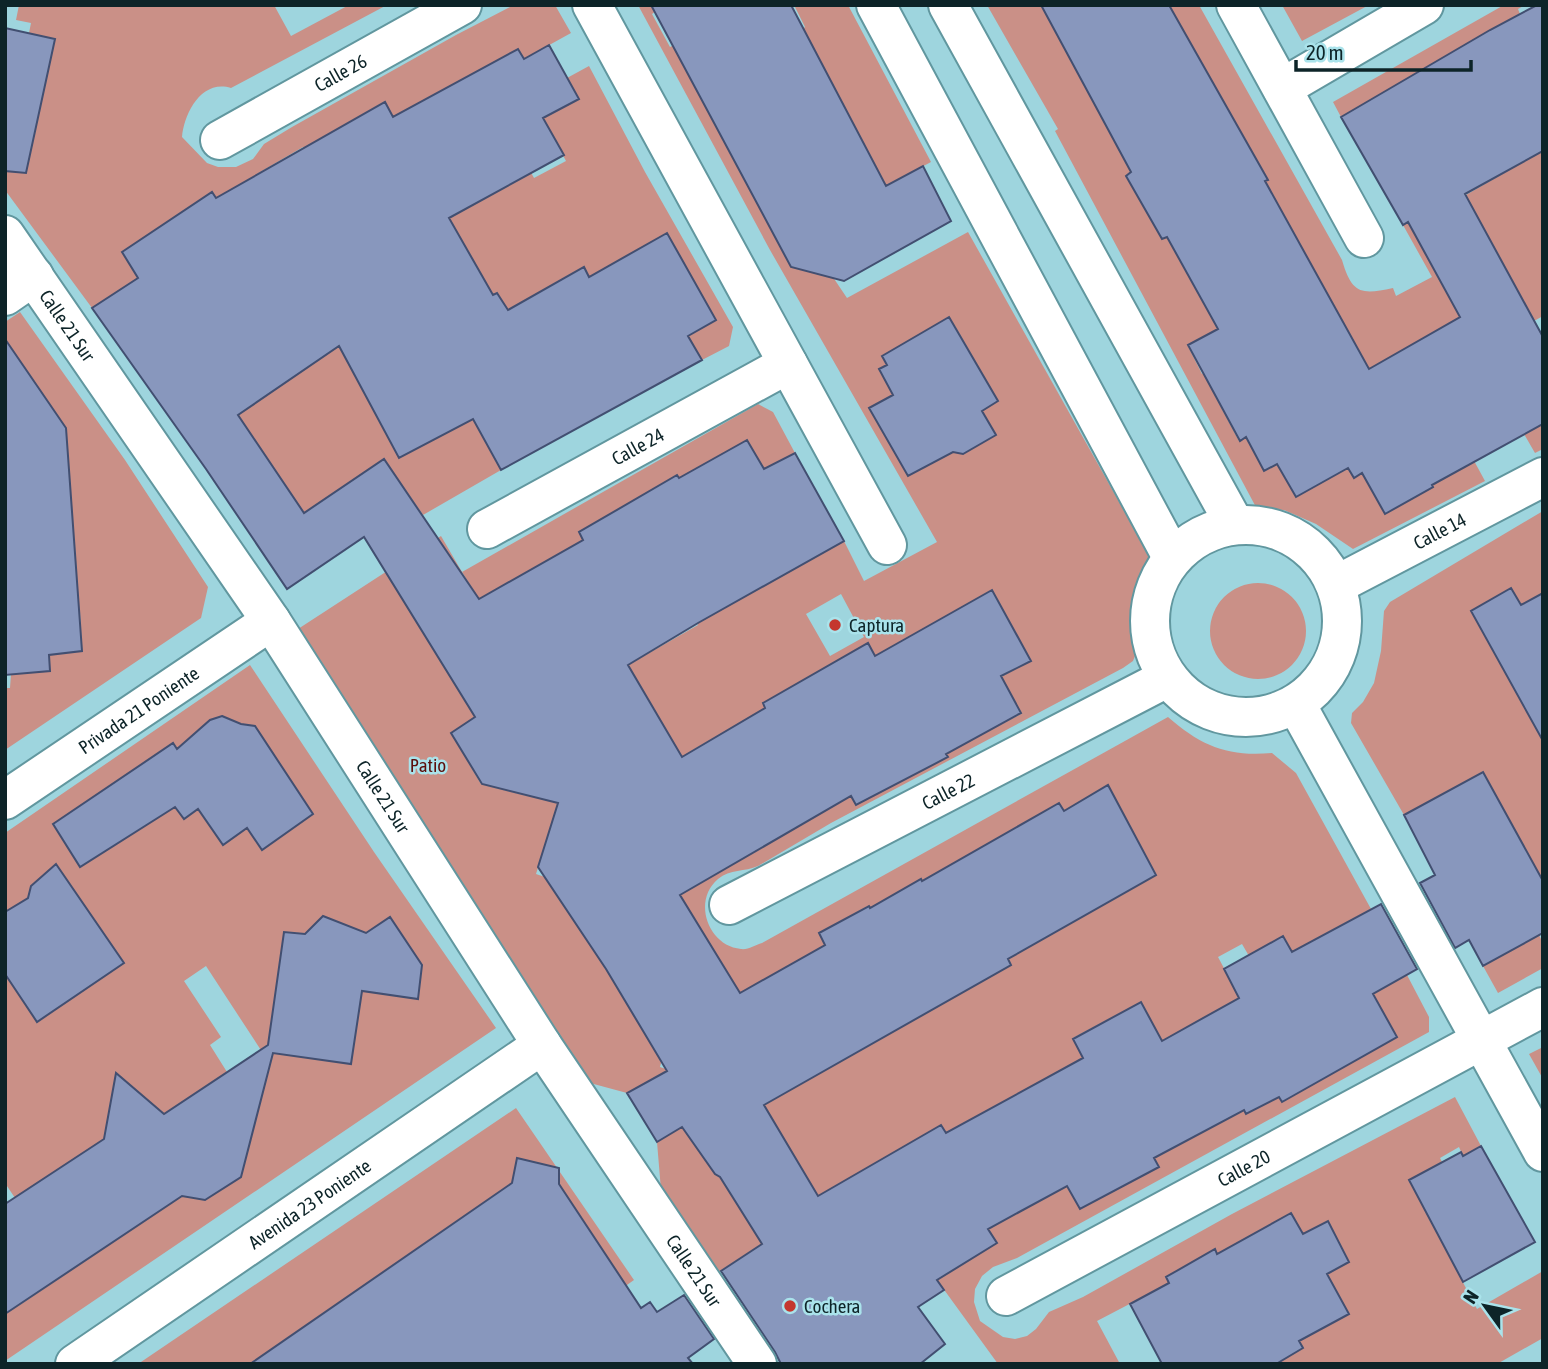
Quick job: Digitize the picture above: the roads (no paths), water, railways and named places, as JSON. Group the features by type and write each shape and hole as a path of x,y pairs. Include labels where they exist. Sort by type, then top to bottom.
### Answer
{"street":[{"name":"Calle 26","path":"220,140 462,5"},
{"path":"592,5 887,545"},
{"path":"876,5 1172,557"},
{"path":"948,5 1235,525"},
{"path":"1236,5 1364,238"},
{"path":"1282,88 1424,5"},
{"name":"Calle 21 Sur","path":"5,235 20,286 271,621 542,1045 757,1364"},
{"name":"Calle 24","path":"487,528 788,364"},
{"name":"Calle 14","path":"1336,585 1543,477"},
{"path":"1235,525 1266,526 1296,538 1320,558 1336,585 1343,611 1341,638 1332,664 1316,687 1296,704 1269,715 1240,718 1212,712 1187,698 1167,678 1153,649 1149,617 1156,585 1172,557 1212,530 1235,525"},
{"name":"Privada 21 Poniente","path":"5,800 271,621"},
{"name":"Calle 22","path":"729,905 1167,678"},
{"path":"1296,704 1543,1152"},
{"name":"Calle 20","path":"1006,1296 1543,1007"},
{"name":"Avenida 23 Poniente","path":"75,1364 542,1045"}],"place":[{"name":"Captura","path":"835,625"},
{"name":"Cochera","path":"790,1306"}],"park label":[{"name":"Patio","path":"428,765"}]}
